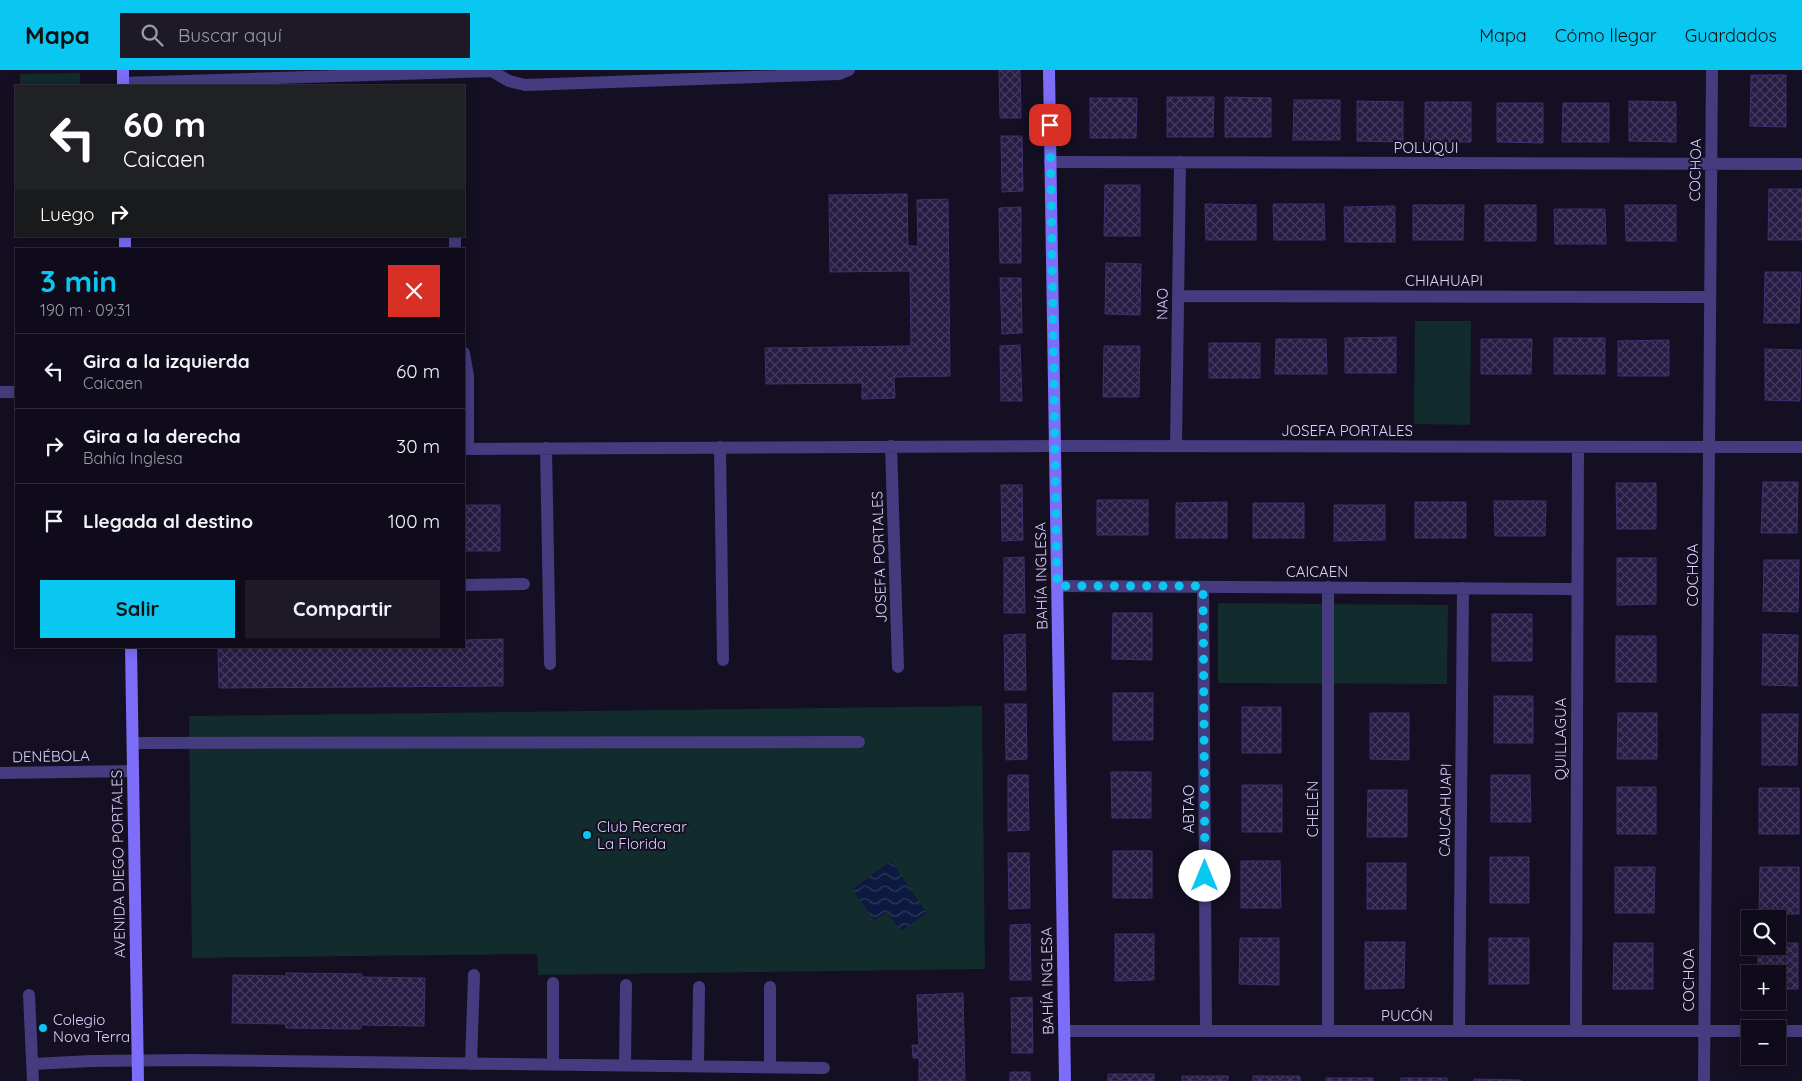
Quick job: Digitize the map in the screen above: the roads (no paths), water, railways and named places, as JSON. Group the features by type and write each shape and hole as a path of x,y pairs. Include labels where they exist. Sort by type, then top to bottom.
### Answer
{"street":[{"path":"123,70 123,85 492,70 508,81 525,84 839,74 849,70"},
{"name":"BAHÍA INGLESA","path":"1049,70 1065,1081"},
{"name":"COCHOA","path":"1704,1081 1712,70"},
{"name":"POLUQUI","path":"1050,162 1802,164"},
{"name":"NAO","path":"1176,446 1180,162"},
{"name":"CHIAHUAPI","path":"1178,296 1710,297"},
{"path":"465,359 468,376 466,449"},
{"path":"0,392 15,392"},
{"name":"JOSEFA PORTALES","path":"891,446 898,667"},
{"name":"JOSEFA PORTALES","path":"466,449 891,446 1802,447"},
{"path":"720,447 723,660"},
{"name":"QUILLAGUA","path":"1576,1031 1578,447"},
{"path":"546,448 550,664"},
{"path":"465,585 524,584"},
{"name":"CAICAEN","path":"1057,586 1577,590"},
{"name":"ABTAO","path":"1203,586 1206,1031"},
{"name":"CHELÉN","path":"1328,587 1328,1031"},
{"name":"CAUCAHUAPI","path":"1459,1031 1463,588"},
{"name":"AVENIDA DIEGO PORTALES","path":"131,648 138,1081"},
{"path":"133,744 859,742"},
{"name":"DENÉBOLA","path":"0,773 133,771"},
{"path":"471,1064 474,975"},
{"path":"553,983 553,1064"},
{"path":"625,1065 626,985"},
{"path":"698,1066 699,987"},
{"path":"770,987 770,1067"},
{"path":"29,995 33,1081"},
{"name":"PUCÓN","path":"1064,1031 1741,1031"},
{"path":"1786,1031 1802,1031"},
{"path":"33,1064 137,1061 824,1068"}],"water":[{"path":"891,861 927,913 901,931 887,912 874,920 852,889"}],"place":[{"name":"Club Recrear La Florida","path":"587,835"},
{"name":"Colegio Nova Terra","path":"43,1028"}]}
